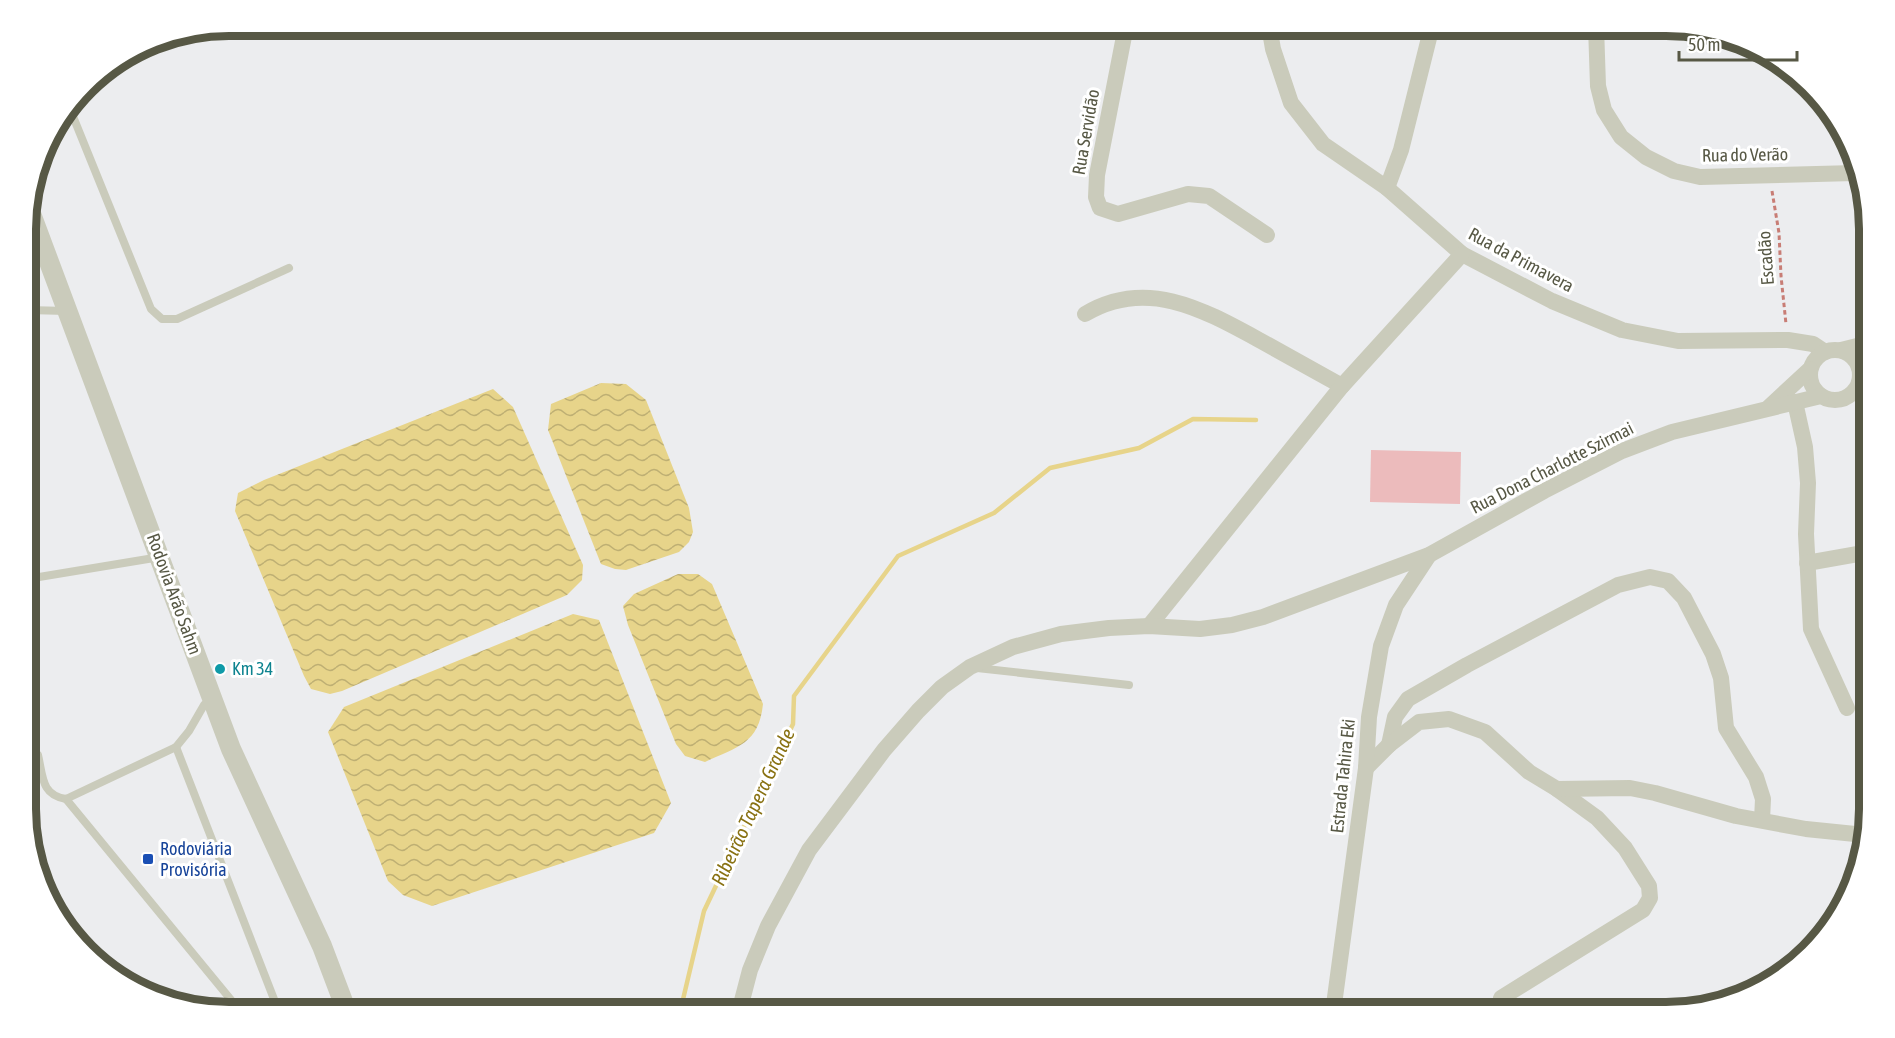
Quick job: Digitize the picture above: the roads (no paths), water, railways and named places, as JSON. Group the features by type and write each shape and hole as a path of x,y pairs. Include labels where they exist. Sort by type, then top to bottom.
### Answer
{"street":[{"name":"Rua Servidão","path":"1124,36 1097,176 1096,197 1100,208 1118,213 1188,194 1209,196 1267,235"},
{"name":"Rua da Primavera","path":"1271,36 1291,103 1323,144 1387,188 1462,254 1552,301 1622,330 1678,341 1788,340 1813,344 1840,353"},
{"path":"1387,188 1401,150 1430,36"},
{"name":"Rua do Verão","path":"1597,36 1598,86 1604,110 1621,137 1646,157 1674,171 1700,177 1850,173"},
{"name":"Rodovia Arão Sahm","path":"36,227 231,749 322,946 343,1002"},
{"path":"1149,626 1342,386 1462,254"},
{"path":"1084,314 1101,304 1130,298 1164,299 1193,306 1225,321 1342,386"},
{"path":"1840,353 1859,346"},
{"path":"1840,353 1859,363"},
{"path":"1840,353 1859,373 1859,381 1850,394"},
{"name":"Rua Dona Charlotte Szirmai","path":"1768,408 1810,369 1818,356 1840,353"},
{"path":"1810,369 1812,384 1821,396"},
{"name":"Rua Dona Charlotte Szirmai","path":"742,1002 750,970 768,926 809,850 884,750 918,711 942,687 970,667 1013,647 1061,634 1149,626 1200,629 1232,625 1295,606 1429,555 1622,451 1672,432 1821,396 1836,400 1859,392"},
{"path":"1795,402 1805,447 1808,483 1806,534 1811,629 1847,708"},
{"path":"1807,563 1859,554"},
{"name":"Estrada Tahira Eki","path":"1334,1002 1366,768 1369,717 1381,646 1396,604 1429,555"},
{"path":"1389,745 1395,717 1408,699 1618,585 1650,577 1668,581 1684,598 1713,654 1721,678 1726,728 1756,777 1763,799 1762,820"},
{"path":"1366,768 1389,745 1419,722 1449,719 1485,732 1529,772 1597,818 1625,848 1649,886 1650,898 1643,910 1501,998"},
{"path":"1557,789 1630,788 1736,816 1806,829 1857,834"}],"lane":[{"path":"73,117 151,309 162,319 177,319 289,268"},
{"path":"36,310 68,311"},
{"path":"36,577 160,556"},
{"path":"970,667 1129,685"},
{"path":"38,755 46,790 55,798 66,799 176,747 189,731 204,705"},
{"path":"176,747 275,1002"},
{"path":"66,799 233,1002"}],"water":[{"path":"601,383 626,384 646,400 689,508 693,532 689,542 679,552 626,570 601,564 548,430 551,404"},
{"path":"493,389 513,407 583,565 582,580 567,595 342,691 330,694 311,689 235,511 238,493 264,480"},
{"path":"678,574 698,574 712,584 763,704 757,728 751,736 736,748 705,762 685,756 676,744 628,625 623,606 634,594"},
{"path":"573,614 599,620 671,803 654,833 432,906 403,895 388,881 328,732 344,707"}],"waterway":[{"name":"Ribeirão Tapera Grande","path":"682,1002 704,911 793,724 794,696 898,556 994,513 1050,468 1139,448 1193,419 1256,420"}],"place":[{"name":"Km 34","path":"220,669"},
{"name":"Rodoviária Provisória","path":"148,859"}]}
